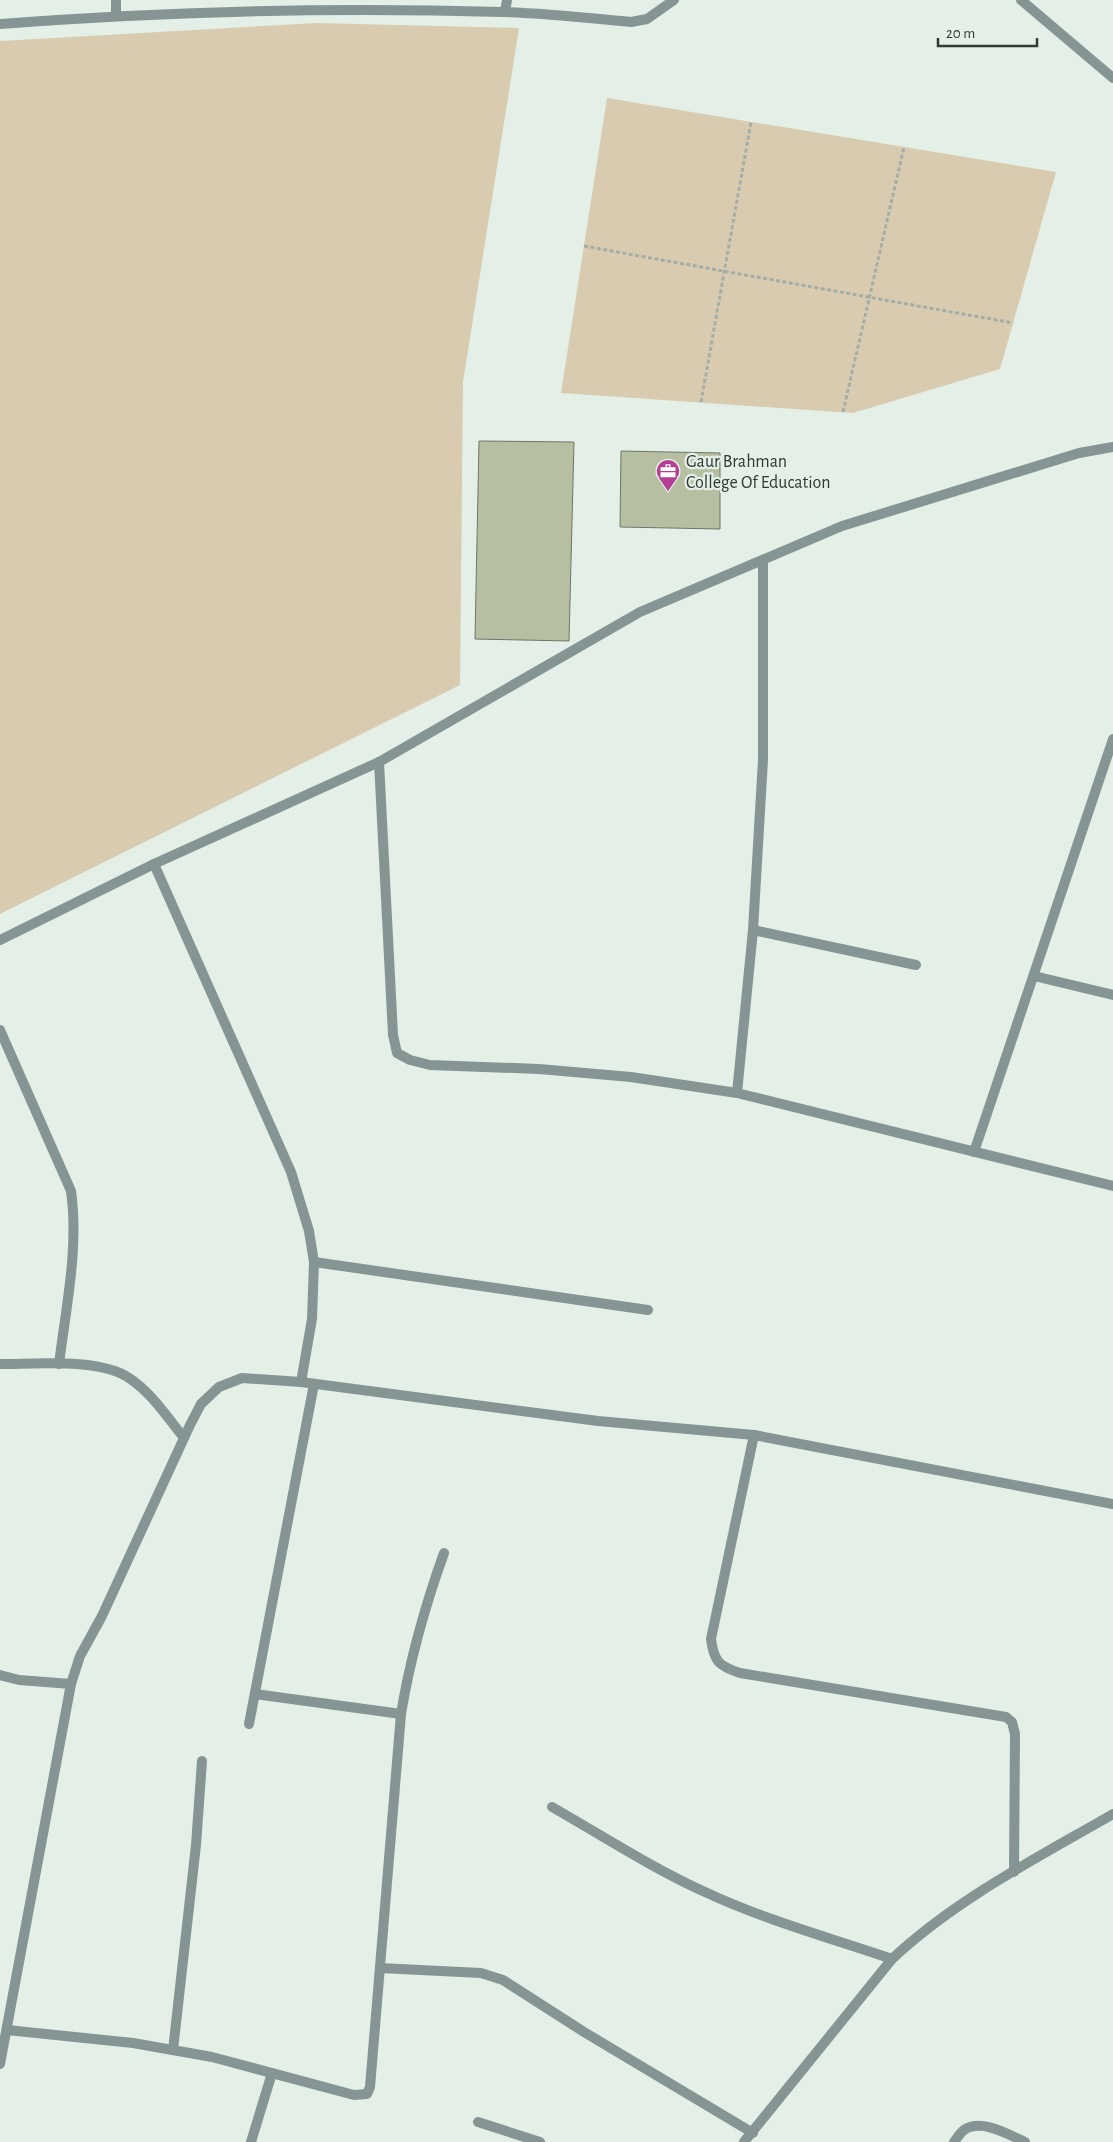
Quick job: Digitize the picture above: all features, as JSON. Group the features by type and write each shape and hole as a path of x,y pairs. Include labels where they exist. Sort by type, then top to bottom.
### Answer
{"street":[{"path":"116,0 116,15"},
{"path":"505,12 507,0"},
{"path":"0,24 286,5 505,12 631,22 647,19 674,0"},
{"path":"1021,0 1113,78"},
{"path":"0,940 154,864 379,762 640,612 842,526 1079,453 1113,447"},
{"path":"737,1093 753,930 763,760 763,560"},
{"path":"974,1152 1110,760 1113,739"},
{"path":"379,762 393,1035 397,1053 410,1060 430,1065 538,1069 631,1077 737,1093 1113,1186"},
{"path":"154,864 291,1172 309,1231 314,1262 312,1319 301,1382"},
{"path":"753,930 916,965"},
{"path":"1034,976 1113,995"},
{"path":"0,1030 72,1191 75,1219 74,1244 58,1364"},
{"path":"314,1262 648,1310"},
{"path":"0,1364 58,1364 105,1367 128,1377 148,1393 184,1438"},
{"path":"0,2064 71,1684 80,1656 102,1616 201,1404 218,1387 242,1378 301,1382 598,1421 754,1435 1113,1504"},
{"path":"249,1724 314,1384"},
{"path":"754,1435 712,1639 713,1655 722,1667 740,1673 1006,1716 1012,1722 1015,1734 1014,1872"},
{"path":"7,2030 132,2043 173,2050 212,2057 354,2096 367,2094 370,2087 401,1714 409,1667 425,1605 444,1553"},
{"path":"0,1675 19,1680 71,1684"},
{"path":"255,1694 401,1714"},
{"path":"173,2050 196,1845 202,1761"},
{"path":"552,1807 649,1863 705,1892 754,1912 892,1959"},
{"path":"744,2142 892,1959 920,1933 1014,1872 1113,1814"},
{"path":"380,1968 481,1973 503,1980 584,2032 753,2133"},
{"path":"251,2142 272,2073"},
{"path":"478,2122 540,2142"},
{"path":"954,2142 965,2130 977,2126 988,2127 1025,2142"}],"path":[{"path":"701,402 751,122"},
{"path":"843,412 904,147"},
{"path":"584,246 1013,323"}],"shaded area":[{"path":"316,23 519,28 463,382 460,685 0,914 0,41"},
{"path":"607,98 1056,172 1000,369 853,413 561,393"}],"building":[{"path":"479,441 574,442 569,641 475,639"},
{"path":"621,451 720,453 720,529 620,527"}],"place":[{"name":"Gaur Brahman College Of Education","path":"668,492"}]}
